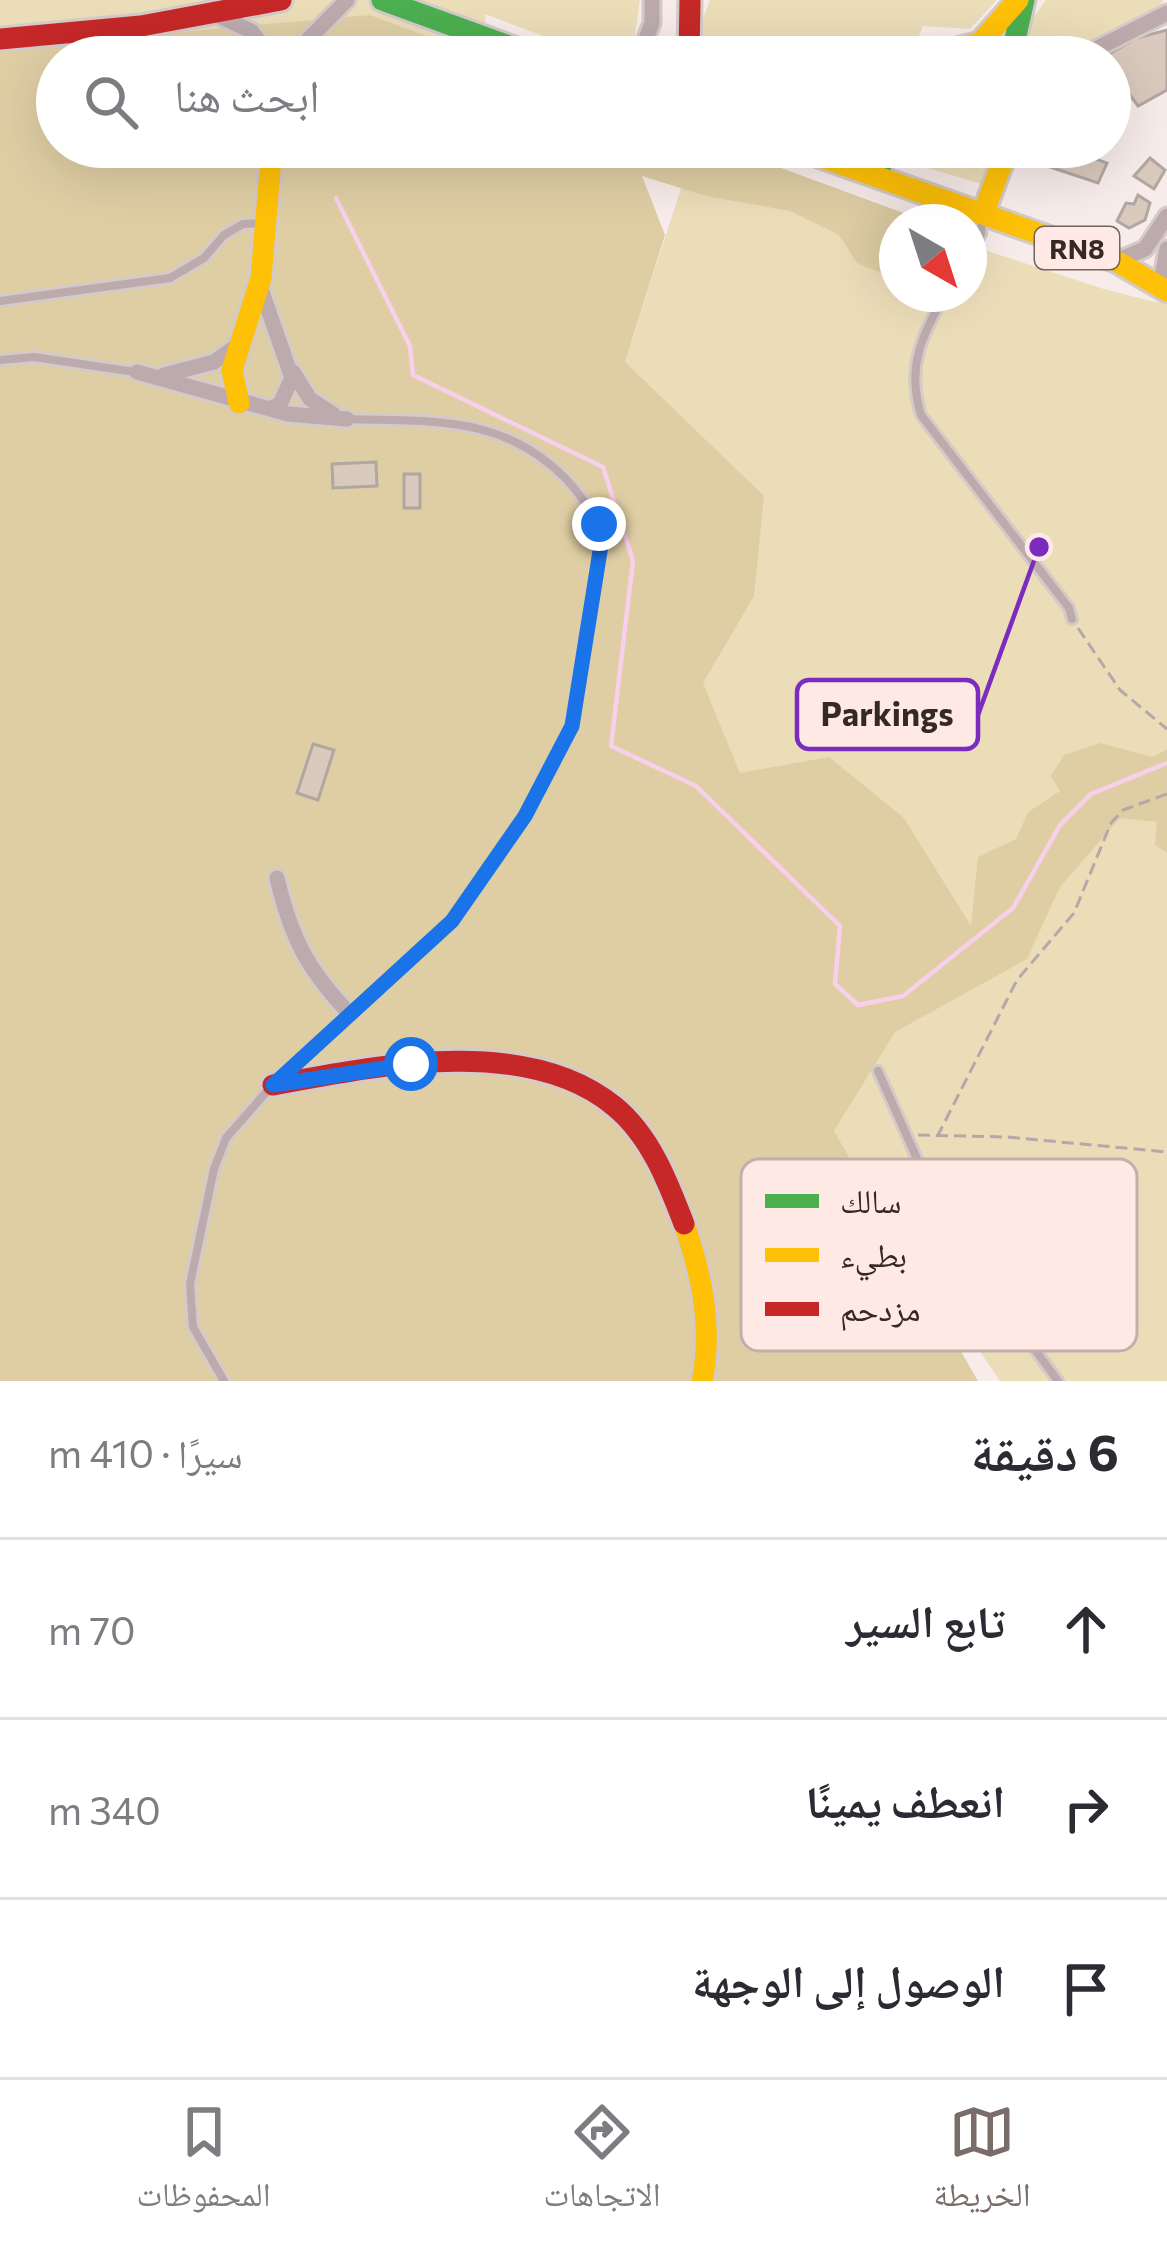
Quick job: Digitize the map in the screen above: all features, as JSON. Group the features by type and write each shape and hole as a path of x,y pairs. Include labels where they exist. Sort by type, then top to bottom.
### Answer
{"main road":[{"path":"42,36 112,31 280,0"},
{"path":"382,0 481,36"},
{"path":"987,36 1021,0"},
{"path":"1015,36 1021,0"},
{"path":"689,36 690,1"},
{"path":"0,39 36,36"},
{"path":"239,403 230,381 236,346 260,279 270,168"},
{"name":"RN8","path":"854,168 955,204"},
{"path":"877,176 880,168"},
{"path":"987,204 1000,168"},
{"name":"RN8","path":"987,215 1116,261 1166,290"},
{"path":"273,1085 337,1073 456,1063 553,1074 594,1091 615,1107 659,1161 687,1233 710,1333 702,1381"}],"street":[{"path":"312,36 347,0"},
{"path":"647,36 652,0"},
{"path":"1121,36 1167,13"},
{"path":"217,15 254,36"},
{"path":"1116,261 1145,249 1167,215"},
{"path":"1166,290 1162,277 1167,249"},
{"path":"260,279 265,305 310,399 347,419"},
{"path":"137,372 178,375 214,362 236,346"},
{"path":"270,409 289,392 290,364"},
{"path":"137,372 239,403 347,419"},
{"path":"277,878 301,953 348,1012"}],"lane":[{"path":"0,301 170,278 204,258 224,235 243,224 266,223"},
{"path":"937,312 916,360 913,388 921,415 1069,608 1072,619"},
{"path":"0,360 34,357 137,372"},
{"path":"224,1381 193,1327 190,1284 214,1169 226,1138 237,1120 348,1012 452,921 525,816 572,726 601,545 599,524 580,494 521,442 464,424 347,419"},
{"path":"878,1071 916,1159"},
{"path":"1036,1351 1058,1381"}],"path":[{"path":"1072,619 1120,691 1167,729"},
{"path":"937,1137 1017,980 1074,913 1111,824 1123,810 1167,794"},
{"path":"904,1134 1006,1137 1167,1152"}],"shaded area":[{"path":"0,0 640,0 635,36 543,36 485,14 487,36 36,36 36,168 112,168 625,362 682,185 879,219 879,312 987,312 987,251 1167,305 1167,1381 1000,1381 980,1351 1137,1351 1137,1159 849,1159 768,1040 0,1381"},
{"path":"710,0 997,0 970,29 923,26 919,36 697,35"},
{"path":"1046,0 1163,0 1160,7 1111,36 1026,36 1027,26"},
{"path":"370,15 426,36 135,36"},
{"path":"36,45 36,168 781,168 879,204 879,272 857,263 839,235 790,211 706,196 642,176 665,235 625,362 764,496 754,596 703,683 740,773 829,757 904,818 971,926 978,857 1016,839 1028,812 1060,791 1051,776 1064,755 1100,743 1153,757 1167,749 1167,853 1155,845 1157,822 1120,818 1060,887 1027,959 895,1032 834,1131 850,1159 741,1159 741,1351 961,1351 978,1381 0,1381 0,48"},
{"path":"928,168 988,168 982,184"}],"building":[{"path":"1167,30 1167,90 1138,106 1131,96 1131,41"},
{"path":"1150,158 1165,170 1154,189 1134,176"},
{"path":"1053,168 1105,168 1098,183"},
{"path":"1138,195 1150,203 1145,220 1129,228 1117,221 1126,203 1134,204"},
{"path":"376,462 377,486 333,488 332,464"},
{"path":"404,474 420,474 420,508 404,508"},
{"path":"313,744 334,750 318,800 297,793"}],"waterway":[{"path":"336,198 410,346 413,375 603,467 633,561 611,746 696,786 840,926 835,984 858,1005 903,996 1013,908 1060,825 1091,794 1167,763"}],"traffic: fast":[{"path":"382,0 481,36"},
{"path":"1016,36 1024,0"},
{"path":"877,176 880,168"}],"traffic: slow":[{"path":"986,36 1018,0"},
{"path":"239,403 232,370 261,278 270,168"},
{"path":"852,168 1116,261 1167,291"},
{"path":"987,204 1000,168"},
{"path":"684,1224 704,1302 702,1381"}],"traffic: jam":[{"path":"0,39 141,26 281,0"},
{"path":"689,36 690,0"},
{"path":"273,1085 449,1061 538,1070 578,1084 627,1118 656,1160 684,1224"}],"place":[{"name":"Parkings","path":"1039,547"}],"route":[{"path":"411,1064 273,1085 452,921 525,816 572,726 601,545 599,524"}]}
